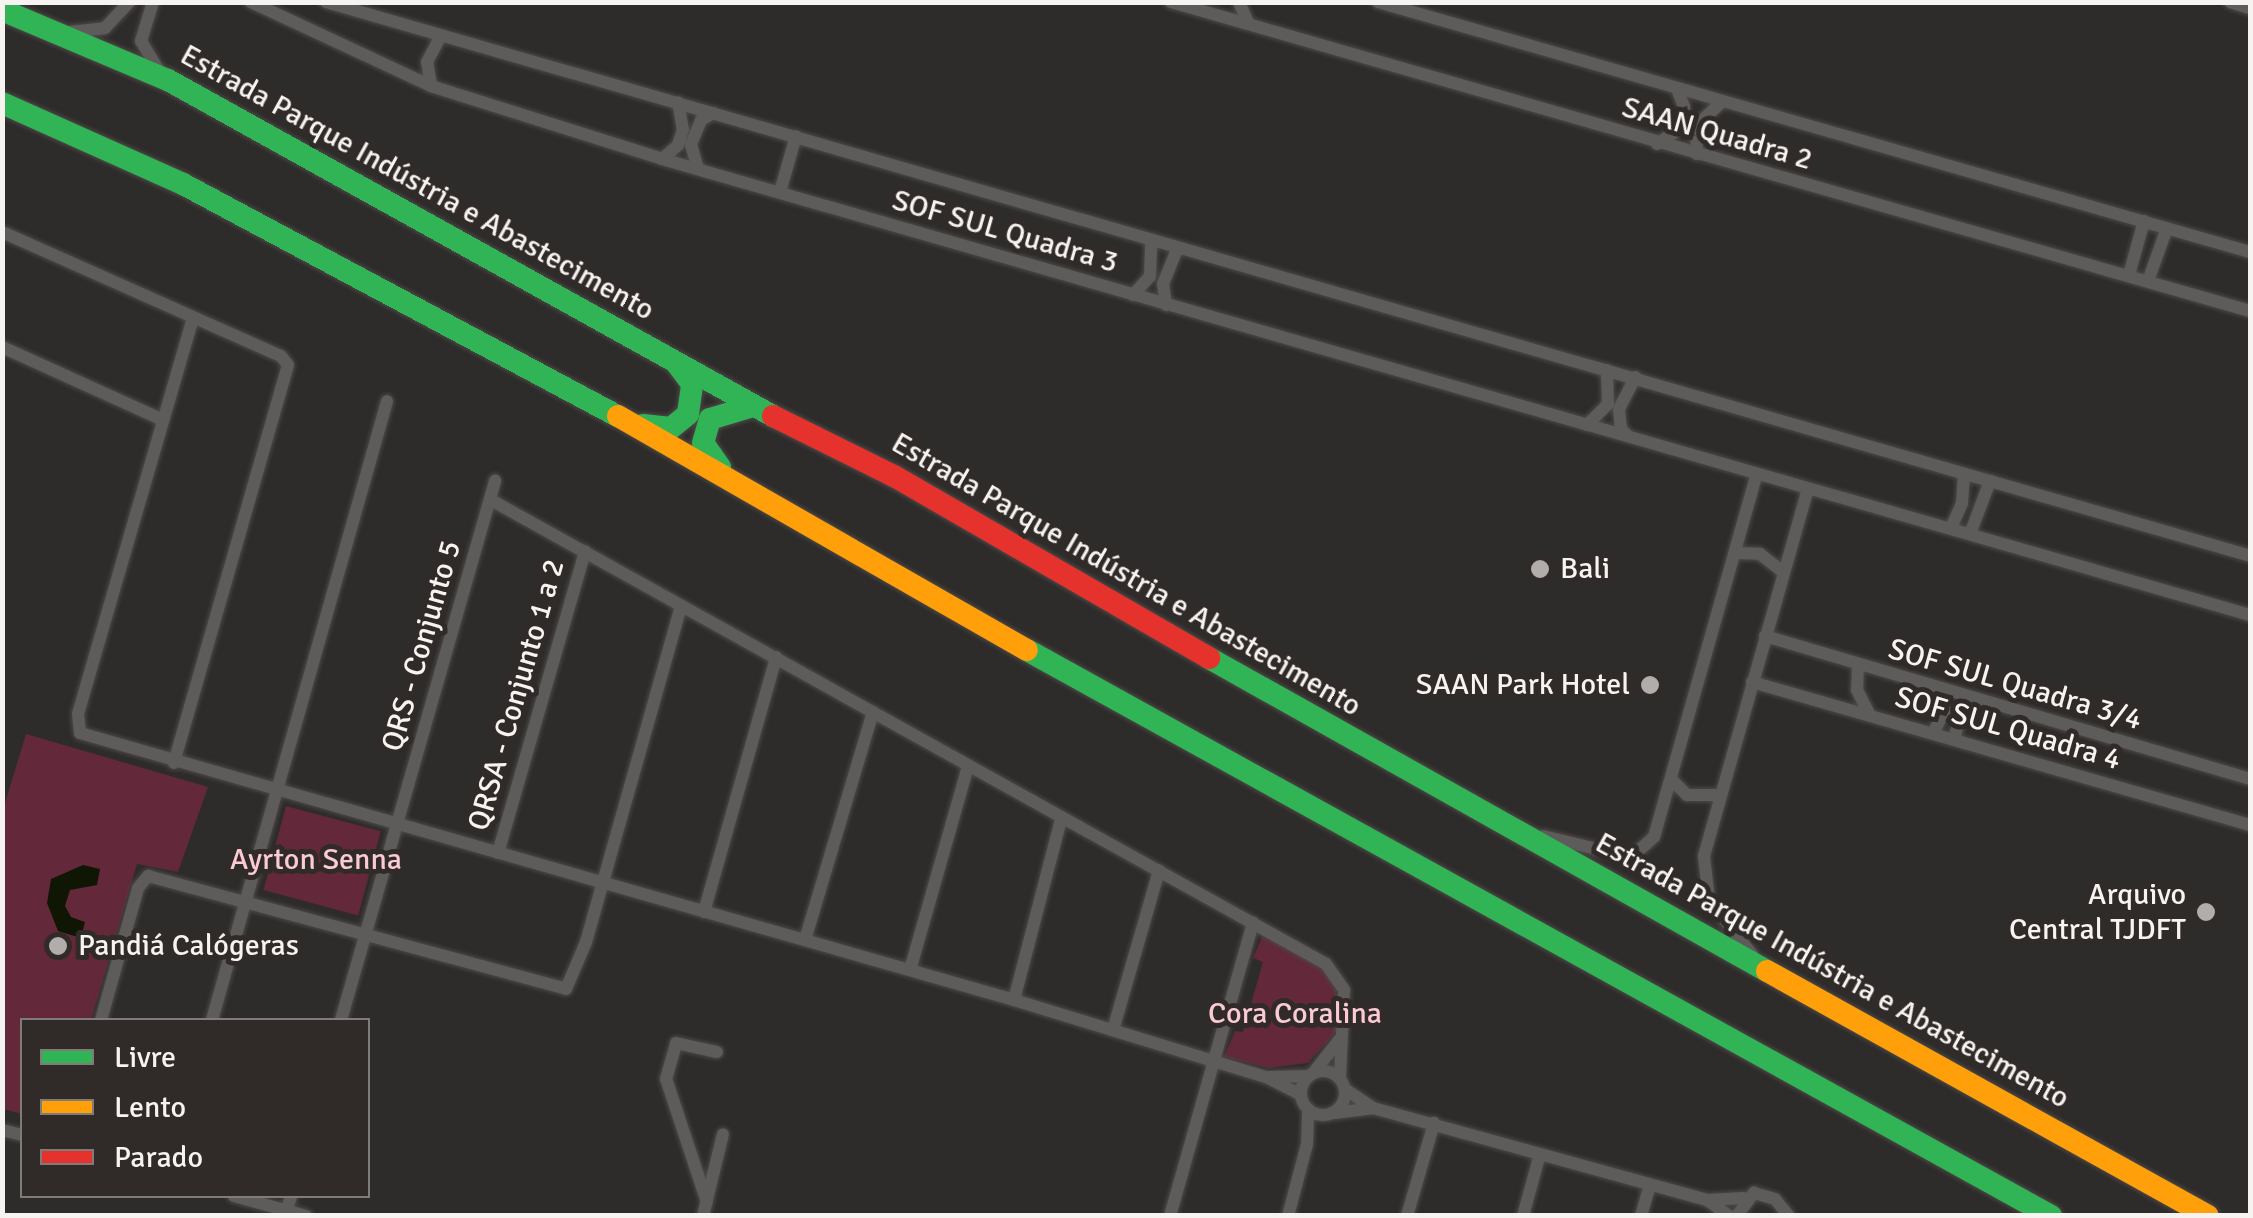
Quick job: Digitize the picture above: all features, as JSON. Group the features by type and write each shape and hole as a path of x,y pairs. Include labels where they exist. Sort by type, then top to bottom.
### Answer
{"highway":[{"name":"Estrada Parque Indústria e Abastecimento","path":"2,10 61,31 168,80 667,354 753,406 894,476 2208,1216"},
{"path":"2,104 183,184 730,477 1126,708 2052,1216"},
{"path":"630,423 671,428 688,414 692,384 667,354"},
{"path":"730,477 707,454 705,430 718,412 753,406"}],"street":[{"path":"61,31 106,28 129,2"},
{"path":"153,2 142,29 142,49 168,80"},
{"name":"SOF SUL Quadra 3","path":"252,2 431,86 699,170 2250,615"},
{"path":"326,2 2250,556"},
{"name":"SAAN Quadra 2","path":"1171,2 2250,311"},
{"path":"1208,14 1222,2"},
{"path":"1239,2 1249,24"},
{"path":"1378,2 2250,252"},
{"path":"2230,2 2250,8"},
{"path":"431,86 426,62 442,36"},
{"path":"1657,144 1679,129 1684,107 1677,88"},
{"path":"662,158 678,146 683,130 678,102"},
{"path":"1697,154 1696,126 1722,102"},
{"path":"699,170 691,144 700,120 713,113"},
{"path":"780,192 796,136"},
{"path":"2128,276 2144,221"},
{"path":"2148,281 2167,228"},
{"path":"2,232 282,356 288,366 174,762"},
{"path":"1133,295 1150,276 1151,242"},
{"path":"1166,305 1163,284 1177,249"},
{"path":"193,318 76,725 84,736 1014,1000 1266,1077 1300,1094 1308,1110 1307,1144 1288,1216"},
{"path":"2,347 161,419"},
{"path":"1586,425 1603,416 1608,404 1607,370"},
{"path":"1630,438 1620,429 1619,410 1635,377"},
{"path":"213,1018 387,401"},
{"path":"1512,826 1597,852 1635,854 1654,837 1673,781 1756,474"},
{"path":"1951,528 1962,503 1964,474"},
{"name":"QRS - Conjunto 5","path":"342,1018 495,481"},
{"path":"1970,534 1990,482"},
{"path":"1766,970 1714,911 1704,885 1704,856 1808,489"},
{"path":"491,500 776,656 1061,820 1253,922 1334,972 1345,1002 1340,1040 1342,1084 1332,1114 1307,1144"},
{"name":"QRSA - Conjunto 1 a 2","path":"498,853 585,552"},
{"path":"1737,553 1760,554 1783,572"},
{"path":"102,1018 142,879 161,877 560,990 572,982 682,606"},
{"name":"SOF SUL Quadra 3/4","path":"1765,636 2250,780"},
{"path":"704,912 776,656"},
{"path":"1858,665 1858,690 1869,714"},
{"name":"SOF SUL Quadra 4","path":"1752,682 2250,825"},
{"path":"1933,733 1944,712 1944,691"},
{"path":"1954,739 1966,698"},
{"path":"806,940 873,712"},
{"path":"910,970 968,766"},
{"path":"1673,781 1686,795 1719,795"},
{"path":"1014,1000 1061,820"},
{"path":"1113,1030 1159,871"},
{"path":"1170,1216 1253,922"},
{"path":"1300,1094 1311,1074 1340,1040"},
{"path":"705,1209 666,1080 676,1043 717,1052"},
{"path":"1266,1077 1311,1074 1342,1084 1372,1108"},
{"path":"1308,1110 1332,1114 1372,1108 1434,1123 1707,1200 1733,1216 1744,1198"},
{"path":"1407,1216 1434,1123"},
{"path":"705,1209 723,1134"},
{"path":"1523,1216 1540,1154"},
{"path":"1642,1216 1650,1185"},
{"path":"1707,1200 1765,1194 1784,1213"},
{"path":"244,1198 287,1207 306,1216"}],"green space":[{"name":"Pandiá Calógeras","path":"26,734 208,787 178,872 137,864 92,1018 20,1018 20,1113 3,1109 2,813"},
{"name":"Ayrton Senna","path":"286,806 381,831 358,915 263,890"},
{"name":"Cora Coralina","path":"1263,935 1318,962 1336,983 1338,1030 1308,1063 1269,1068 1224,1057 1235,1031 1243,1032 1263,962 1253,958"}],"shaded area":[{"path":"83,865 100,869 97,885 70,890 65,906 71,917 85,922 81,938 58,931 47,903 51,879"}],"traffic: fast":[{"path":"2,10 168,80 773,416"},
{"path":"2,103 183,184 618,416"},
{"path":"643,425 671,428 688,414 692,384 676,363"},
{"path":"720,467 703,443 710,419 753,406"},
{"path":"1027,650 2051,1216"},
{"path":"1209,658 1767,971"}],"traffic: slow":[{"path":"618,416 1027,650"},
{"path":"1767,971 2208,1216"}],"traffic: jam":[{"path":"773,416 894,476 1209,658"}],"place":[{"name":"Bali","path":"1540,569"},
{"name":"SAAN Park Hotel","path":"1650,685"},
{"name":"Arquivo Central TJDFT","path":"2206,912"},
{"name":"Pandiá Calógeras","path":"58,946"}]}
